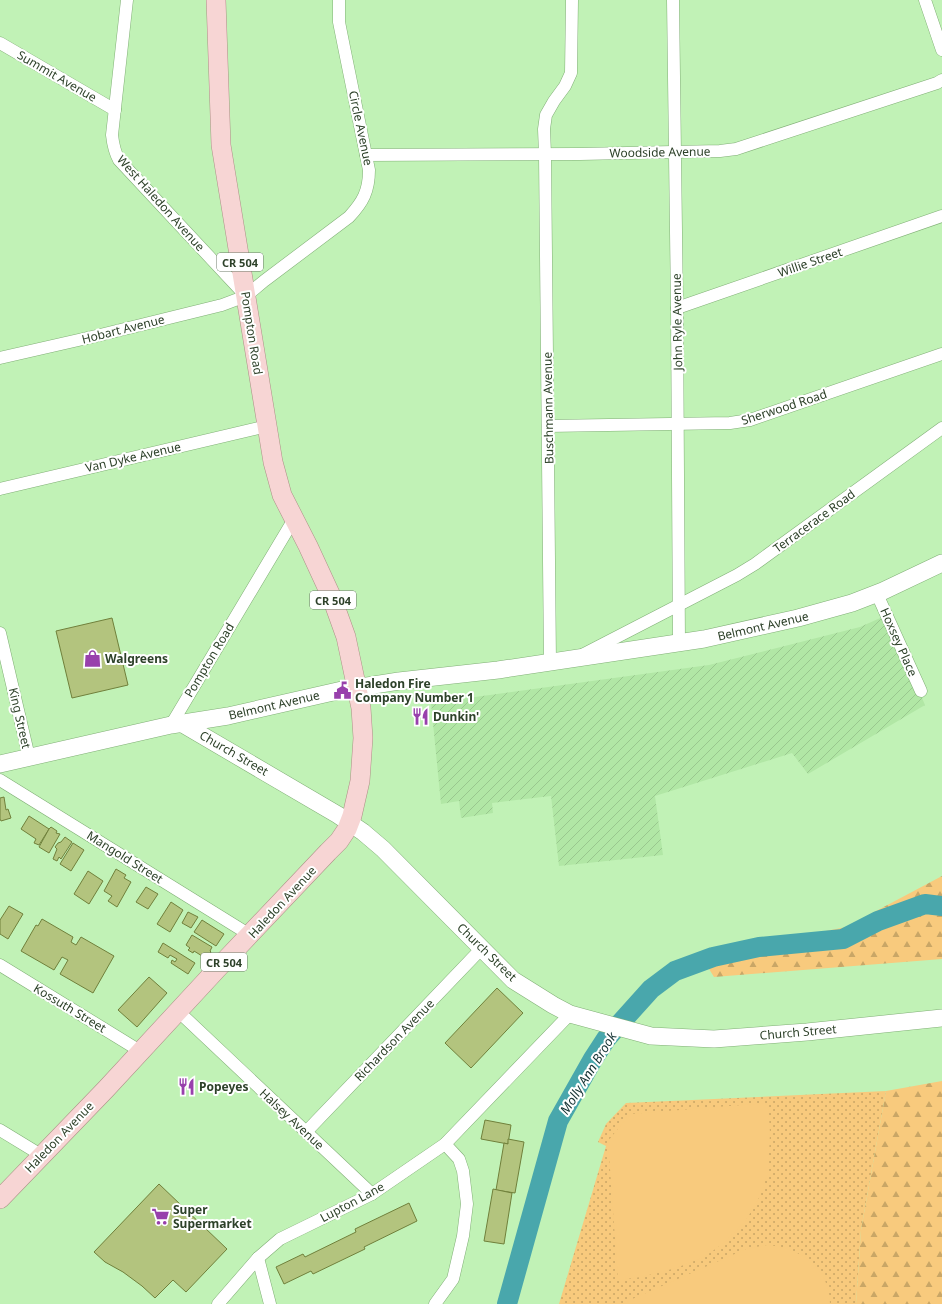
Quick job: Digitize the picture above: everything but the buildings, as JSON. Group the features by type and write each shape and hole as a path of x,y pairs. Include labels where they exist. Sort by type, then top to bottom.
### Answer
{"main road":[{"name":"Pompton Road","path":"216,0 222,145 276,478 294,519"},
{"name":"CR 504","path":"294,519 339,614 346,637 357,687"},
{"name":"Belmont Avenue","path":"0,764 176,724 228,716 357,687 574,659 704,639 840,607 877,594 942,563"},
{"name":"Haledon Avenue","path":"0,1199 106,1089 140,1051 339,841 349,822 360,781 363,753 361,708 357,687"},
{"name":"Church Street","path":"176,724 302,793 363,832 383,849 512,980 553,1006 570,1014 651,1036 714,1039 942,1018"}],"street":[{"name":"West Haledon Avenue","path":"127,0 112,135 113,146 119,160 246,296"},
{"name":"Circle Avenue","path":"246,296 349,217 359,207 369,183 369,170 339,22 339,0"},
{"name":"Buschmann Avenue","path":"550,662 546,154 544,129 546,115 565,86 571,73 572,0"},
{"name":"John Ryle Avenue","path":"673,0 680,643"},
{"path":"925,0 942,50"},
{"name":"Summit Avenue","path":"0,43 115,110"},
{"name":"Woodside Avenue","path":"366,155 675,152 736,149 942,80"},
{"name":"Willie Street","path":"677,308 942,216"},
{"name":"Hobart Avenue","path":"0,358 96,336 222,304 246,296"},
{"name":"Sherwood Road","path":"548,426 678,425 730,423 750,420 942,354"},
{"name":"Van Dyke Avenue","path":"0,488 267,426"},
{"name":"Terracerace Road","path":"679,604 737,575 755,564 942,428"},
{"name":"Pompton Road","path":"176,724 294,519"},
{"name":"Hoxsey Place","path":"877,594 921,691"},
{"name":"Belmont Avenue","path":"574,659 679,604"},
{"name":"King Street","path":"0,633 29,757"},
{"name":"Mangold Street","path":"0,780 250,935"},
{"name":"Richardson Avenue","path":"306,1132 482,948"},
{"name":"Kossuth Street","path":"0,965 140,1051"},
{"name":"Halsey Avenue","path":"178,1011 372,1194"},
{"name":"Lupton Lane","path":"218,1304 258,1258 280,1239 372,1194 445,1144 570,1014"},
{"path":"0,1130 41,1155"},
{"path":"435,1304 453,1279 464,1236 467,1204 463,1170 459,1159 445,1144"},
{"path":"258,1258 270,1304"}],"shaded area":[{"path":"887,615 925,705 808,774 792,753 655,796 663,855 559,866 551,796 492,803 493,813 461,818 459,801 441,804 431,703 709,665 860,627"}],"green space":[{"path":"942,876 942,959 714,977 701,956 846,927"},
{"path":"942,1081 942,1304 856,1304 861,1230 886,1091"},
{"path":"886,1091 861,1230 856,1304 559,1304 606,1146 598,1142 606,1124 626,1103"},
{"path":"768,1103 770,1133 768,1172 760,1196 745,1222 721,1245 704,1257 676,1268 641,1277 618,1280 608,1141 630,1114"},
{"path":"767,1245 791,1250 802,1255 811,1262 819,1270 825,1280 830,1304 621,1304 746,1249"}],"waterway":[{"name":"Molly Ann Brook","path":"507,1304 558,1121 606,1039 651,989 675,971 713,957 759,947 843,939 878,921 925,904 942,906"}],"place":[{"name":"Walgreens","path":"92,658"},
{"name":"Haledon Fire Company Number 1","path":"342,690"},
{"name":"Dunkin'","path":"420,716"},
{"name":"Popeyes","path":"186,1086"},
{"name":"Super Supermarket","path":"160,1216"}]}
